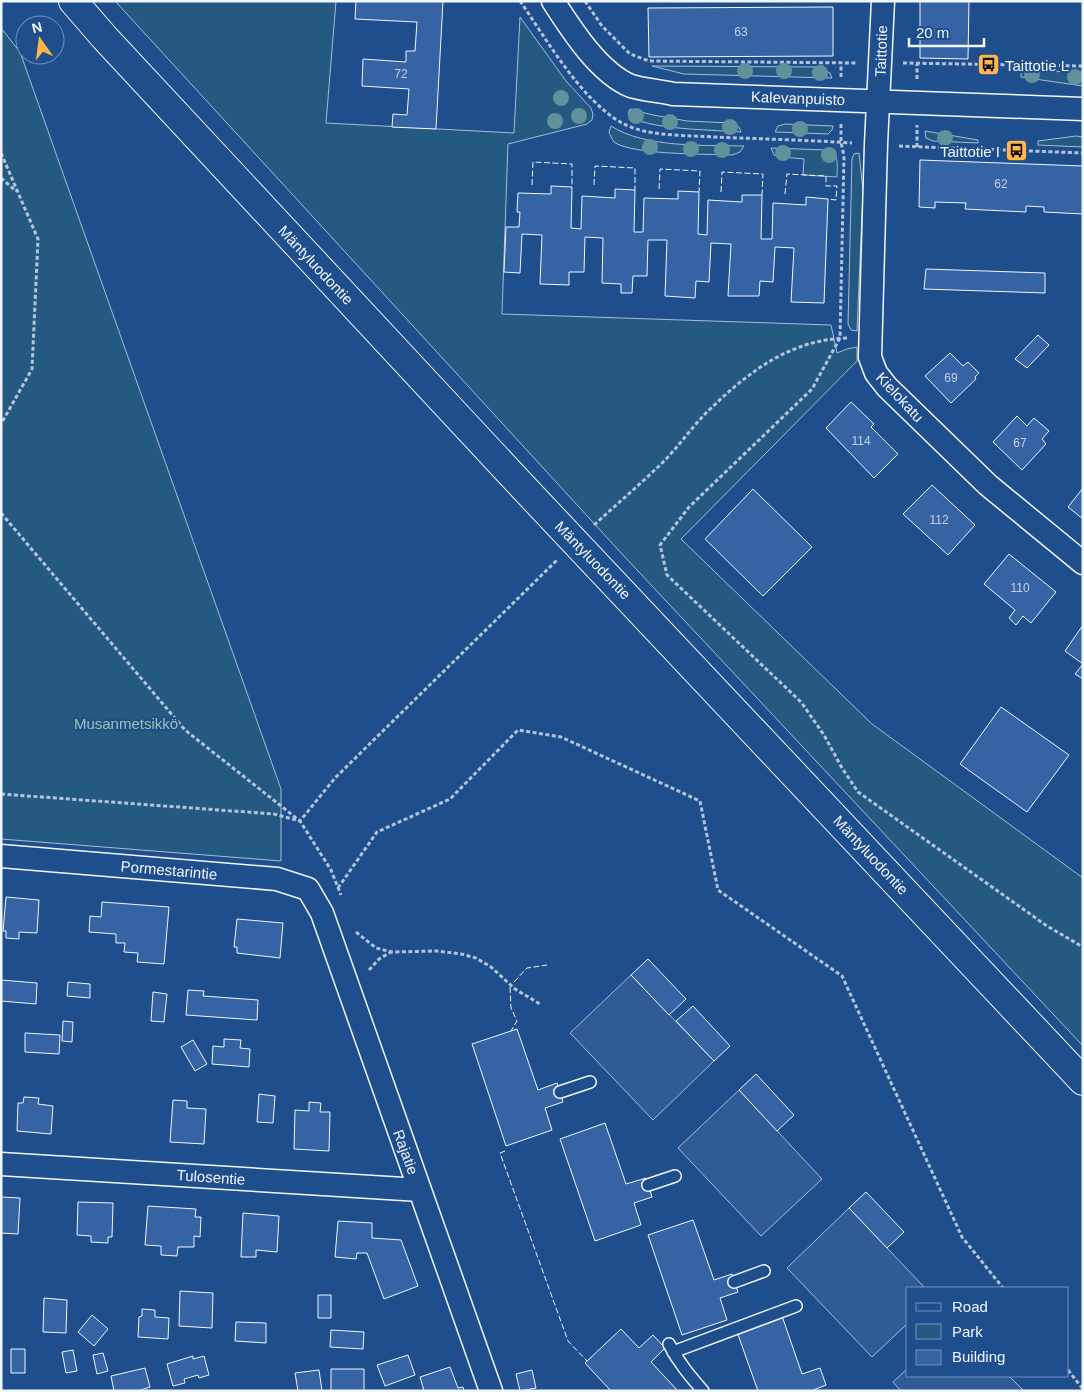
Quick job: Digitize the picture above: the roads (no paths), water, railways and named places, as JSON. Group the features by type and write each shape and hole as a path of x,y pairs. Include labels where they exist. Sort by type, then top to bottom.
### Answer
{"highway":[{"name":"Mäntyluodontie","path":"66,1 105,38"},
{"name":"Mäntyluodontie","path":"73,1 105,38 518,482 1083,1081"}],"street":[{"name":"Kalevanpuisto","path":"552,1 589,52 614,75 631,86 673,94 1083,109"},
{"name":"Taittotie","path":"878,100 882,1"},
{"name":"Kielokatu","path":"878,100 870,338 870,357 876,373 887,387 988,485 1083,563"},
{"name":"Pormestarintie","path":"1,856 277,879 308,889 322,913"},
{"name":"Rajatie","path":"322,913 491,1391"},
{"name":"Tulosentie","path":"1,1164 420,1190"}],"lane":[{"path":"560,1092 590,1082"},
{"path":"648,1185 675,1176"},
{"path":"734,1282 764,1271"},
{"path":"703,1391 689,1375 671,1348 796,1306"}],"place":[{"name":"Taittotie L","path":"989,65"},
{"name":"Taittotie I","path":"1016,151"}],"park label":[{"name":"Musanmetsikkö","path":"126,723"}]}
